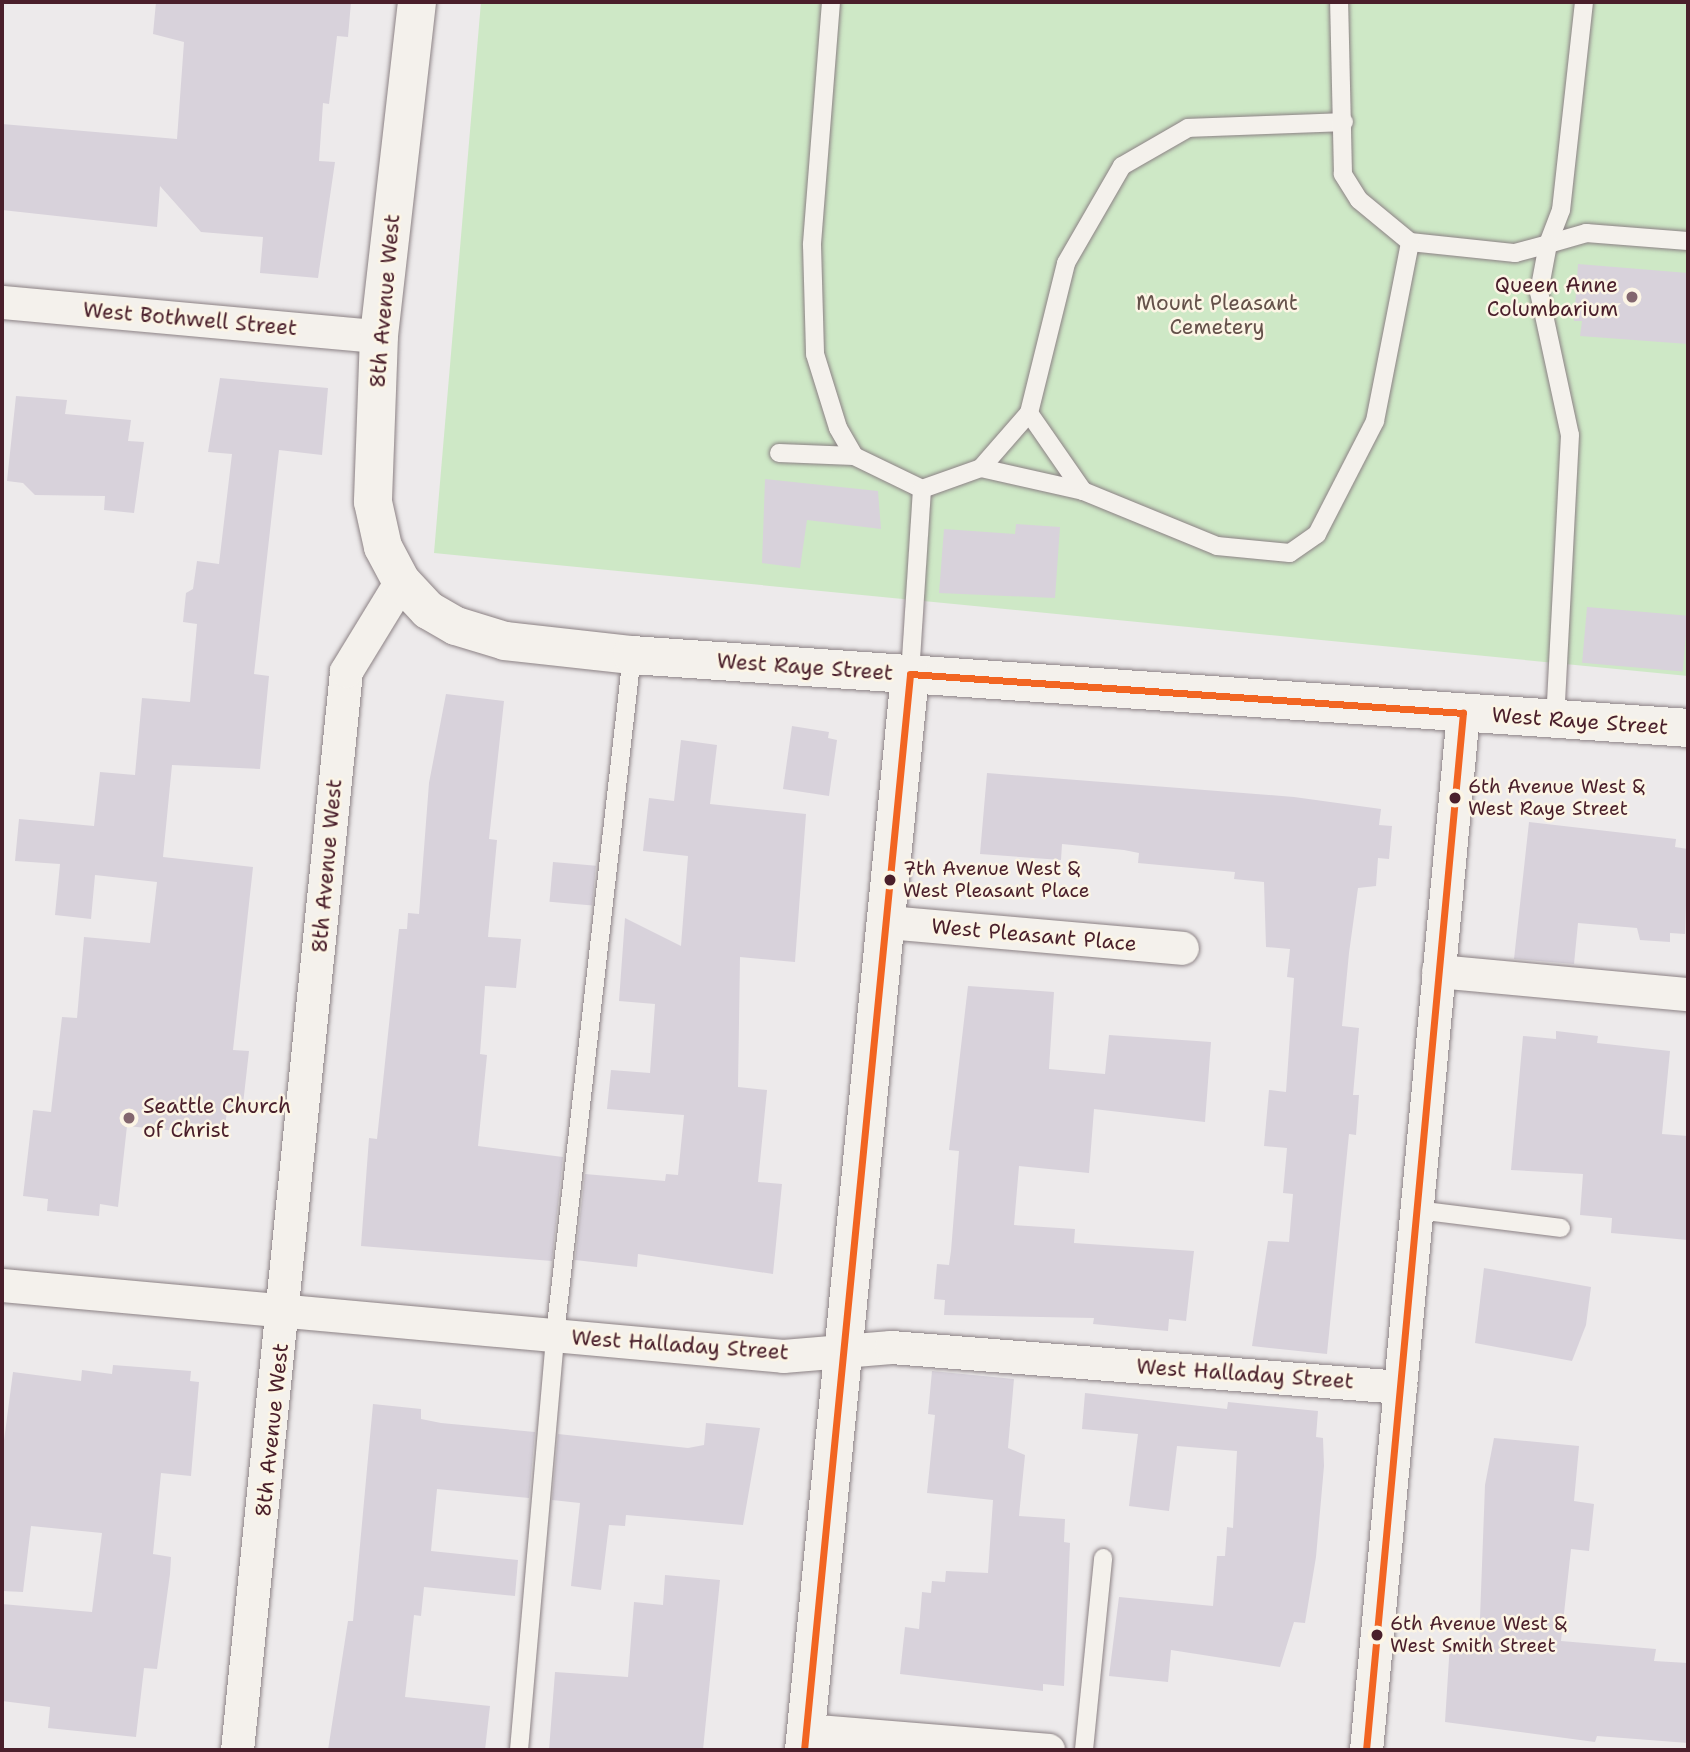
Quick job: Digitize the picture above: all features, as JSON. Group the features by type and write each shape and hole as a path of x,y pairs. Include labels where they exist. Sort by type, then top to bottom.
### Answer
{"street":[{"name":"8th Avenue West","path":"237,1750 285,1309 346,671 401,581 383,547 373,502 379,336 417,2"},
{"name":"West Bothwell Street","path":"2,302 379,336"},
{"name":"West Raye Street","path":"401,581 428,610 456,626 505,641 632,655 1688,728"},
{"path":"910,674 805,1740 1048,1750"},
{"path":"1366,1750 1463,713"},
{"name":"West Pleasant Place","path":"887,922 1182,948"},
{"path":"1438,971 1688,994"},
{"name":"West Halladay Street","path":"2,1285 783,1356 891,1347 1400,1387"}],"lane":[{"path":"831,2 815,182 815,354 838,428 854,456"},
{"path":"1339,2 1344,122 1343,174 1359,200 1410,242 1515,253 1586,233 1688,241"},
{"path":"1555,717 1570,435 1539,292 1548,243 1561,210 1584,2"},
{"path":"779,453 854,456 922,489 981,468 1029,413 1066,262 1122,166 1188,128 1344,122"},
{"path":"981,468 1083,491 1217,546 1290,552 1317,534 1375,421 1410,242"},
{"path":"1029,413 1083,491"},
{"path":"910,674 922,489"},
{"path":"520,1750 555,1335 632,655"},
{"path":"1417,1210 1561,1228"},
{"path":"1084,1750 1103,1558"}],"green space":[{"name":"Mount Pleasant Cemetery","path":"481,2 1688,2 1688,676 434,553"}],"building":[{"path":"156,2 351,2 348,37 337,36 329,104 323,103 319,161 335,162 318,278 260,273 263,237 201,232 160,186 157,227 2,210 2,124 177,139 184,42 153,34"},
{"name":"Queen Anne Columbarium","path":"1578,264 1688,273 1688,344 1580,336 1582,321 1574,321"},
{"path":"220,378 328,388 322,455 279,450 254,674 269,676 260,769 172,765 163,857 253,867 233,1050 249,1051 242,1113 227,1111 225,1127 190,1123 177,1131 127,1126 118,1207 100,1204 99,1216 47,1211 48,1199 23,1196 33,1110 51,1112 62,1017 77,1018 84,937 150,943 157,882 95,875 91,919 55,915 60,864 15,861 19,819 94,826 100,772 135,775 142,698 190,702 197,624 183,622 186,593 193,589 197,561 219,564 232,454 208,452"},
{"path":"16,396 67,400 65,414 131,420 128,441 144,442 134,513 104,510 105,496 35,495 23,483 7,481"},
{"path":"765,479 878,491 881,529 807,520 800,568 762,563"},
{"path":"1016,524 1060,527 1055,598 939,593 944,529 1015,534"},
{"path":"1587,607 1688,616 1683,672 1582,663"},
{"path":"446,694 504,701 489,839 497,840 488,937 521,939 516,988 485,986 480,1054 487,1055 478,1146 563,1157 552,1261 361,1246 369,1138 377,1139 399,929 407,929 408,913 419,914 429,783"},
{"path":"792,726 829,732 828,738 837,740 829,796 783,789"},
{"path":"681,740 717,745 710,804 806,814 795,962 740,957 738,1087 767,1090 758,1182 782,1184 773,1274 638,1254 637,1267 575,1260 585,1174 665,1181 666,1174 678,1175 684,1115 607,1109 611,1070 650,1073 655,1004 619,1001 625,918 681,946 688,856 643,851 649,798 674,801"},
{"path":"987,773 1294,797 1381,809 1379,825 1392,826 1389,859 1378,858 1376,886 1358,888 1349,953 1342,1026 1359,1028 1353,1095 1359,1095 1356,1135 1349,1134 1327,1354 1252,1346 1268,1241 1289,1242 1293,1194 1283,1193 1287,1148 1264,1146 1269,1090 1286,1092 1294,978 1287,977 1290,949 1266,947 1264,882 1234,879 1235,872 1138,863 1139,853 1124,850 1062,844 1061,860 980,854"},
{"path":"1529,822 1676,839 1675,847 1688,849 1685,934 1670,933 1670,942 1640,940 1637,928 1578,923 1574,964 1514,959"},
{"path":"553,862 596,866 592,906 550,902"},
{"path":"968,986 1054,992 1049,1069 1105,1074 1109,1035 1211,1042 1205,1122 1094,1109 1089,1173 1019,1166 1014,1225 1075,1229 1074,1243 1194,1251 1186,1321 1169,1319 1168,1331 1093,1324 1094,1318 944,1315 945,1300 934,1299 937,1264 949,1265 951,1251 959,1151 949,1150"},
{"path":"1556,1031 1598,1036 1597,1043 1670,1051 1662,1134 1688,1136 1688,1240 1611,1233 1612,1218 1580,1215 1583,1174 1511,1170 1523,1036 1556,1039"},
{"path":"1484,1268 1591,1287 1586,1325 1572,1361 1475,1343"},
{"path":"113,1365 191,1371 190,1381 199,1382 191,1476 161,1473 153,1554 171,1557 170,1574 157,1669 144,1668 136,1737 48,1728 50,1707 2,1701 2,1604 92,1612 102,1533 31,1526 23,1592 2,1591 3,1448 13,1372 81,1381 82,1370 112,1374"},
{"path":"932,1371 1014,1379 1008,1448 1025,1455 1019,1516 1065,1519 1064,1542 1070,1543 1064,1686 1043,1684 1043,1691 900,1674 905,1627 919,1629 922,1592 931,1593 932,1581 945,1582 946,1571 988,1573 993,1500 927,1493 935,1415 928,1414"},
{"path":"1085,1393 1227,1409 1228,1402 1318,1411 1316,1437 1323,1438 1324,1466 1316,1557 1305,1623 1294,1622 1280,1667 1171,1650 1168,1682 1109,1676 1119,1597 1213,1606 1217,1556 1225,1556 1227,1527 1233,1528 1237,1451 1177,1446 1169,1511 1129,1506 1138,1434 1082,1429"},
{"path":"373,1404 421,1409 421,1419 441,1423 535,1432 529,1498 437,1489 431,1551 518,1560 515,1596 424,1587 421,1616 414,1615 405,1697 490,1706 485,1750 328,1750 348,1621 353,1621"},
{"path":"706,1423 760,1428 743,1525 626,1515 625,1526 609,1525 601,1590 571,1586 580,1503 552,1500 558,1434 688,1448 704,1445"},
{"path":"1494,1438 1579,1446 1574,1501 1594,1504 1589,1551 1571,1549 1561,1641 1656,1649 1654,1661 1688,1663 1688,1743 1597,1736 1595,1742 1445,1722 1450,1643 1479,1645 1485,1485"},
{"path":"665,1575 720,1580 703,1750 549,1750 555,1672 628,1677 634,1602 663,1605"}],"transit line":[{"path":"910,674 1463,713"},
{"path":"804,1750 910,674"},
{"path":"1366,1750 1463,713"}],"place":[{"name":"Queen Anne Columbarium","path":"1632,297"},
{"name":"6th Avenue West & West Raye Street","path":"1455,798"},
{"name":"7th Avenue West & West Pleasant Place","path":"890,880"},
{"name":"Seattle Church of Christ","path":"129,1118"},
{"name":"6th Avenue West & West Smith Street","path":"1377,1635"}]}
